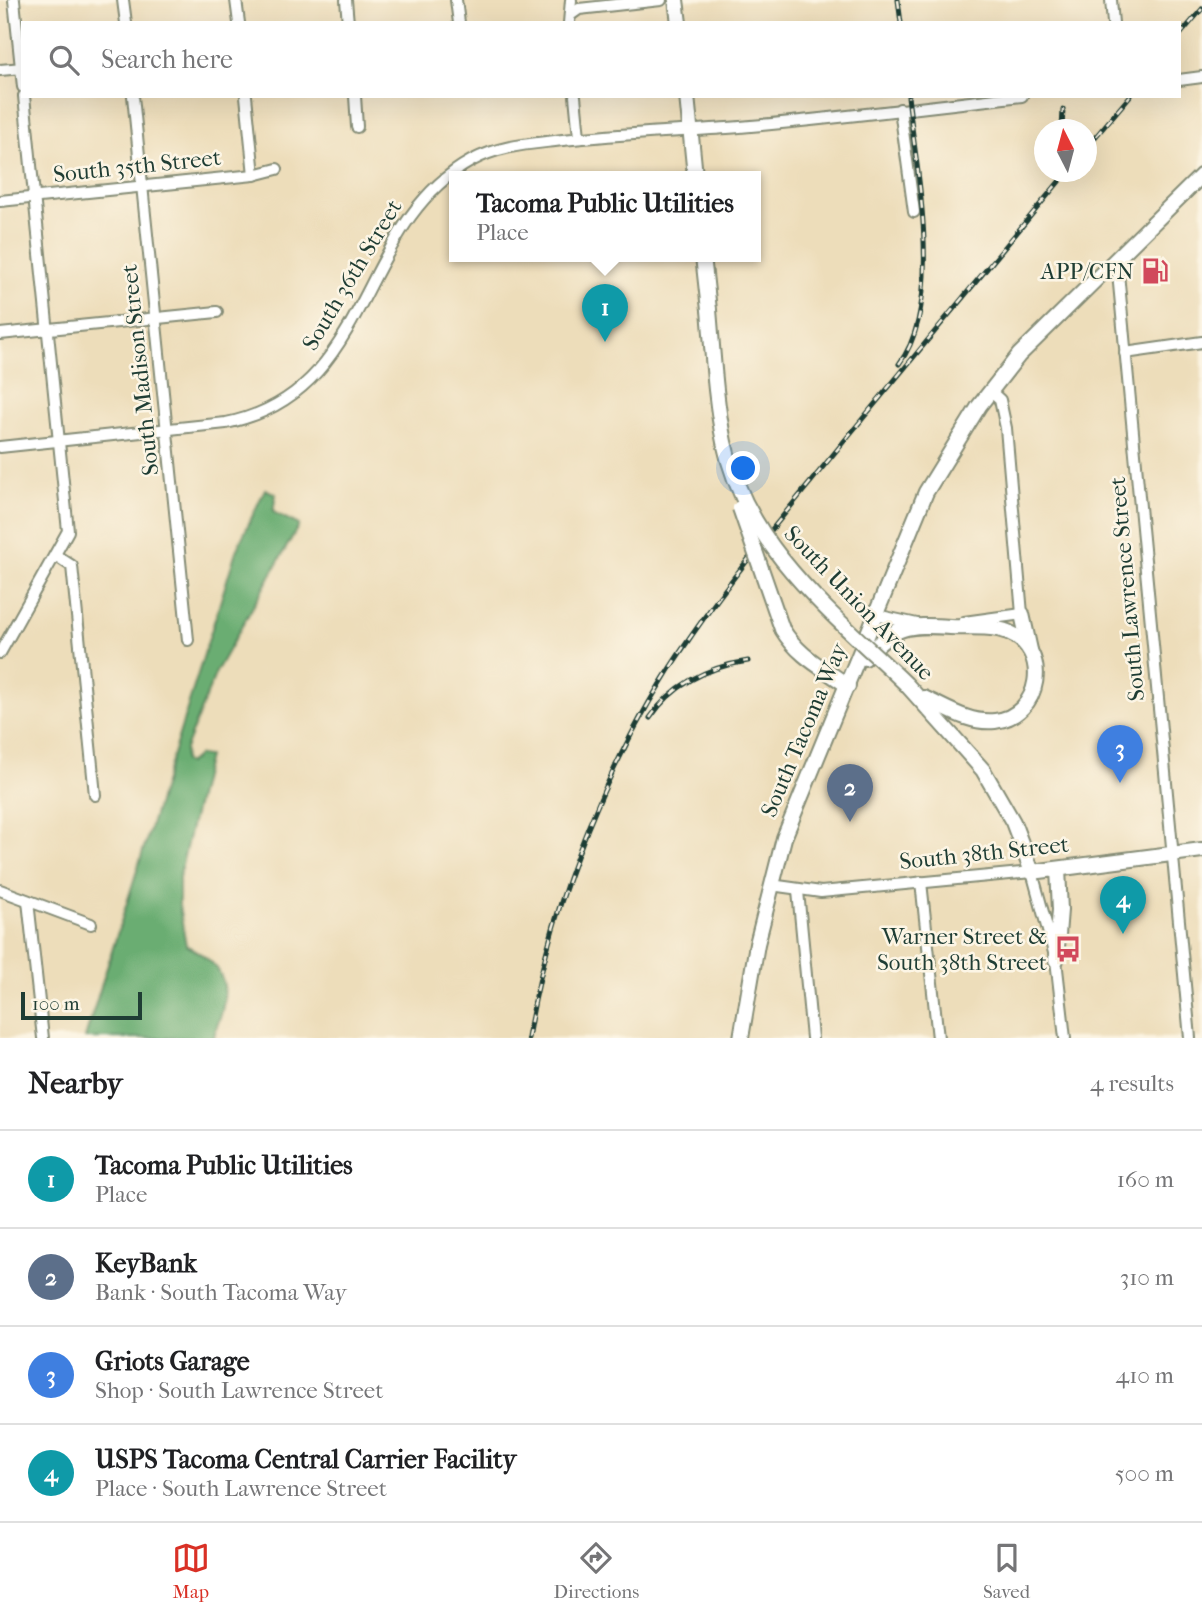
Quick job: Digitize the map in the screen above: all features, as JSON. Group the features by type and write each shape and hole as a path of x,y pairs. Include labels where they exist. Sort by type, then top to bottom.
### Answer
{"main road":[{"path":"676,0 679,21"},
{"path":"687,98 694,171"},
{"name":"South Tacoma Way","path":"741,1038 771,885 797,802 848,686 926,492 990,391 1044,328 1202,175"},
{"name":"South Union Avenue","path":"704,262 722,431 731,469 759,532 781,560 911,690 984,770 1013,822 1032,872"},
{"path":"731,469 752,548 782,629 792,646 808,661 848,686"},
{"path":"911,690 979,721 995,722 1012,716 1025,706 1034,692 1036,669 1022,614"},
{"path":"854,671 884,636 895,631 929,626 1006,631 1030,650"},
{"name":"South 38th Street","path":"1032,872 1202,850"},
{"path":"1056,960 1060,910 1058,869"}],"street":[{"path":"14,0 21,60"},
{"path":"123,0 126,21"},
{"path":"236,0 239,21"},
{"path":"346,0 348,21"},
{"path":"455,21 456,0"},
{"path":"570,18 571,0"},
{"path":"570,18 579,9 661,0"},
{"path":"1111,0 1113,21"},
{"path":"0,70 21,68"},
{"path":"1181,79 1202,77"},
{"path":"0,653 68,531 24,98"},
{"name":"South Madison Street","path":"133,98 188,640"},
{"path":"246,98 254,175"},
{"path":"355,98 358,127"},
{"path":"575,98 579,137 690,130 1003,98"},
{"path":"900,109 914,212"},
{"name":"South 36th Street","path":"455,171 489,152 515,145 579,137"},
{"name":"South 35th Street","path":"0,201 254,175 277,169"},
{"name":"South 36th Street","path":"0,447 168,431 247,418 288,398 307,384 340,346 407,219 427,193 449,176"},
{"name":"South Lawrence Street","path":"1110,264 1118,273 1190,1038"},
{"path":"0,334 217,312"},
{"path":"1125,353 1202,342"},
{"path":"876,615 929,626 1022,614 1006,428 1000,400 990,391"},
{"path":"55,555 72,566 95,795"},
{"path":"1032,872 1056,960 1065,1038"},
{"name":"South 38th Street","path":"771,885 798,891 821,892 1032,872"},
{"path":"921,882 938,1038"},
{"path":"0,890 91,923"},
{"path":"798,891 813,1038"},
{"path":"28,901 43,1038"}],"green space":[{"path":"265,489 276,494 273,512 299,525 216,672 185,749 184,761 188,764 199,755 208,756 179,877 179,906 186,945 213,963 222,979 224,998 214,1038 85,1038 236,551"}],"railway":[{"path":"898,0 901,21"},
{"path":"1181,34 1202,9"},
{"path":"899,364 913,338 921,307 924,272 921,197 908,98"},
{"path":"1097,135 1128,98"},
{"path":"1063,109 1063,119"},
{"path":"528,1038 552,933 588,827 635,727 663,680 710,610 767,536 1059,182"},
{"path":"650,718 669,696 693,679 719,668 748,661"}],"place":[{"name":"APP/CFN","path":"1155,271"},
{"name":"Tacoma Public Utilities","path":"605,342"},
{"name":"Griots Garage","path":"1120,783"},
{"name":"KeyBank","path":"850,822"},
{"name":"USPS Tacoma Central Carrier Facility","path":"1123,934"},
{"name":"Warner Street & South 38th Street","path":"1068,949"}]}
